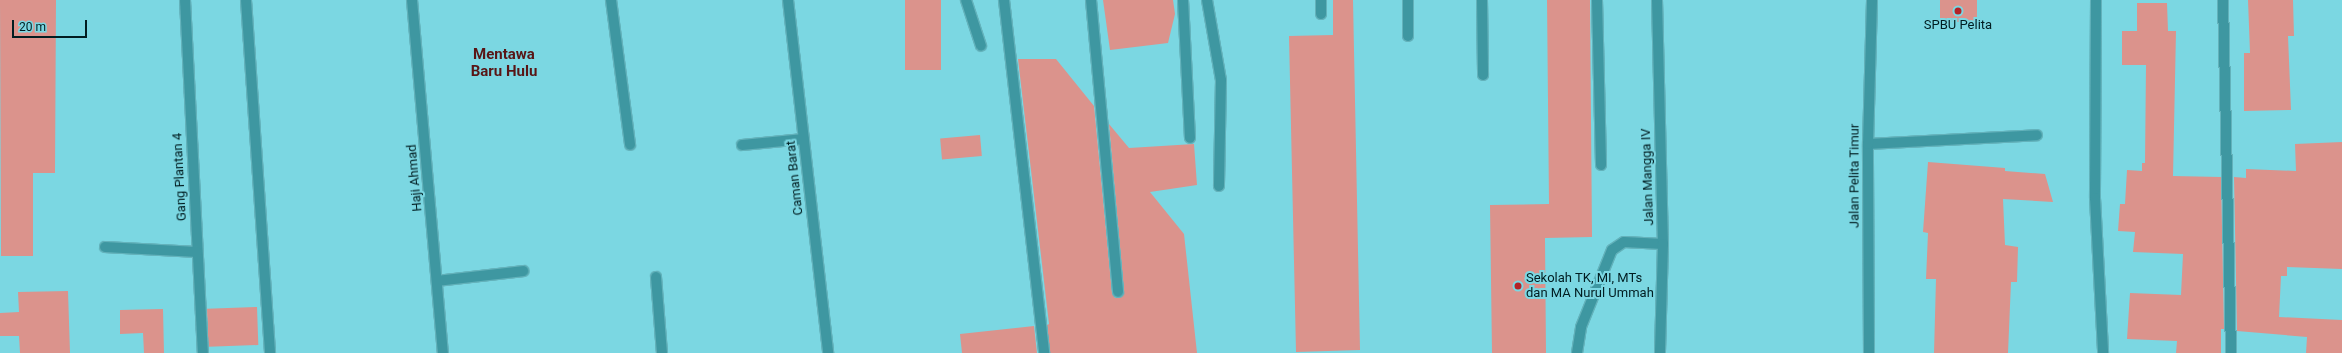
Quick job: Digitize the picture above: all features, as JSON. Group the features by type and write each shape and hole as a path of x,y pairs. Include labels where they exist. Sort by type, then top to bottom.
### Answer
{"street":[{"name":"Gang Plantan 4","path":"185,0 203,353"},
{"path":"246,0 270,353"},
{"name":"Haji Ahmad","path":"412,0 443,353"},
{"path":"611,0 630,145"},
{"name":"Caman Barat","path":"788,0 828,353"},
{"path":"966,0 980,46"},
{"path":"1004,0 1044,353"},
{"path":"1091,0 1118,292"},
{"path":"1183,0 1190,138"},
{"path":"1207,0 1221,80 1219,186"},
{"path":"1321,0 1321,14"},
{"path":"1408,0 1408,36"},
{"path":"1482,0 1483,75"},
{"path":"1597,0 1601,165"},
{"name":"Jalan Mangga IV","path":"1656,0 1663,244 1660,353"},
{"name":"Jalan Pelita Timur","path":"1869,353 1868,144 1872,0"},
{"path":"2096,0 2095,198 2103,353"},
{"path":"2223,0 2231,353"},
{"path":"1868,144 2037,135"},
{"path":"742,145 804,139"},
{"path":"1577,353 1581,327 1612,250 1624,242 1663,244"},
{"path":"105,247 197,252"},
{"path":"437,282 523,271"},
{"path":"656,277 662,353"}],"building":[{"path":"0,0 56,0 55,173 33,173 33,256 1,256"},
{"path":"905,0 941,0 941,70 905,70"},
{"path":"1103,0 1173,0 1175,14 1168,43 1110,50"},
{"path":"1333,0 1353,0 1360,350 1296,352 1289,36 1333,35"},
{"path":"1547,0 1590,0 1592,237 1545,238 1546,353 1492,353 1490,205 1549,204"},
{"name":"SPBU Pelita","path":"1940,0 1977,0 1977,22 1940,22"},
{"path":"2248,0 2293,0 2294,36 2288,36 2291,110 2244,111 2244,53 2250,53"},
{"path":"2137,3 2167,3 2168,31 2176,31 2173,176 2221,177 2224,329 2221,329 2221,353 2176,353 2177,341 2127,339 2130,293 2181,295 2183,254 2133,252 2135,232 2118,231 2120,204 2125,204 2127,170 2142,171 2142,163 2145,163 2146,65 2122,65 2122,31 2137,31"},
{"path":"1018,59 1056,59 1094,106 1112,293 1115,298 1121,297 1124,291 1109,124 1129,148 1194,144 1197,185 1150,192 1184,234 1197,353 1050,353 1047,325 1049,324"},
{"path":"980,135 982,156 942,159 940,138"},
{"path":"2342,142 2342,269 2287,267 2287,276 2281,276 2279,317 2342,320 2342,353 2306,353 2307,337 2237,331 2234,177 2246,178 2246,169 2296,171 2295,144"},
{"path":"1928,162 2005,168 2005,171 2045,174 2053,202 2003,199 2005,245 2018,247 2017,282 2011,282 2008,353 1934,353 1936,279 1926,279 1928,233 1923,232"},
{"path":"68,291 70,353 20,353 19,336 0,336 0,313 19,312 18,292"},
{"path":"257,307 258,345 208,347 207,309"},
{"path":"163,309 164,353 144,353 143,333 120,334 120,310"},
{"path":"1034,326 1037,353 962,353 960,334"}],"place":[{"name":"SPBU Pelita","path":"1958,11"},
{"name":"Sekolah TK, MI, MTs dan MA Nurul Ummah","path":"1518,286"}],"district":[{"name":"Mentawa Baru Hulu","path":"504,62"}]}
